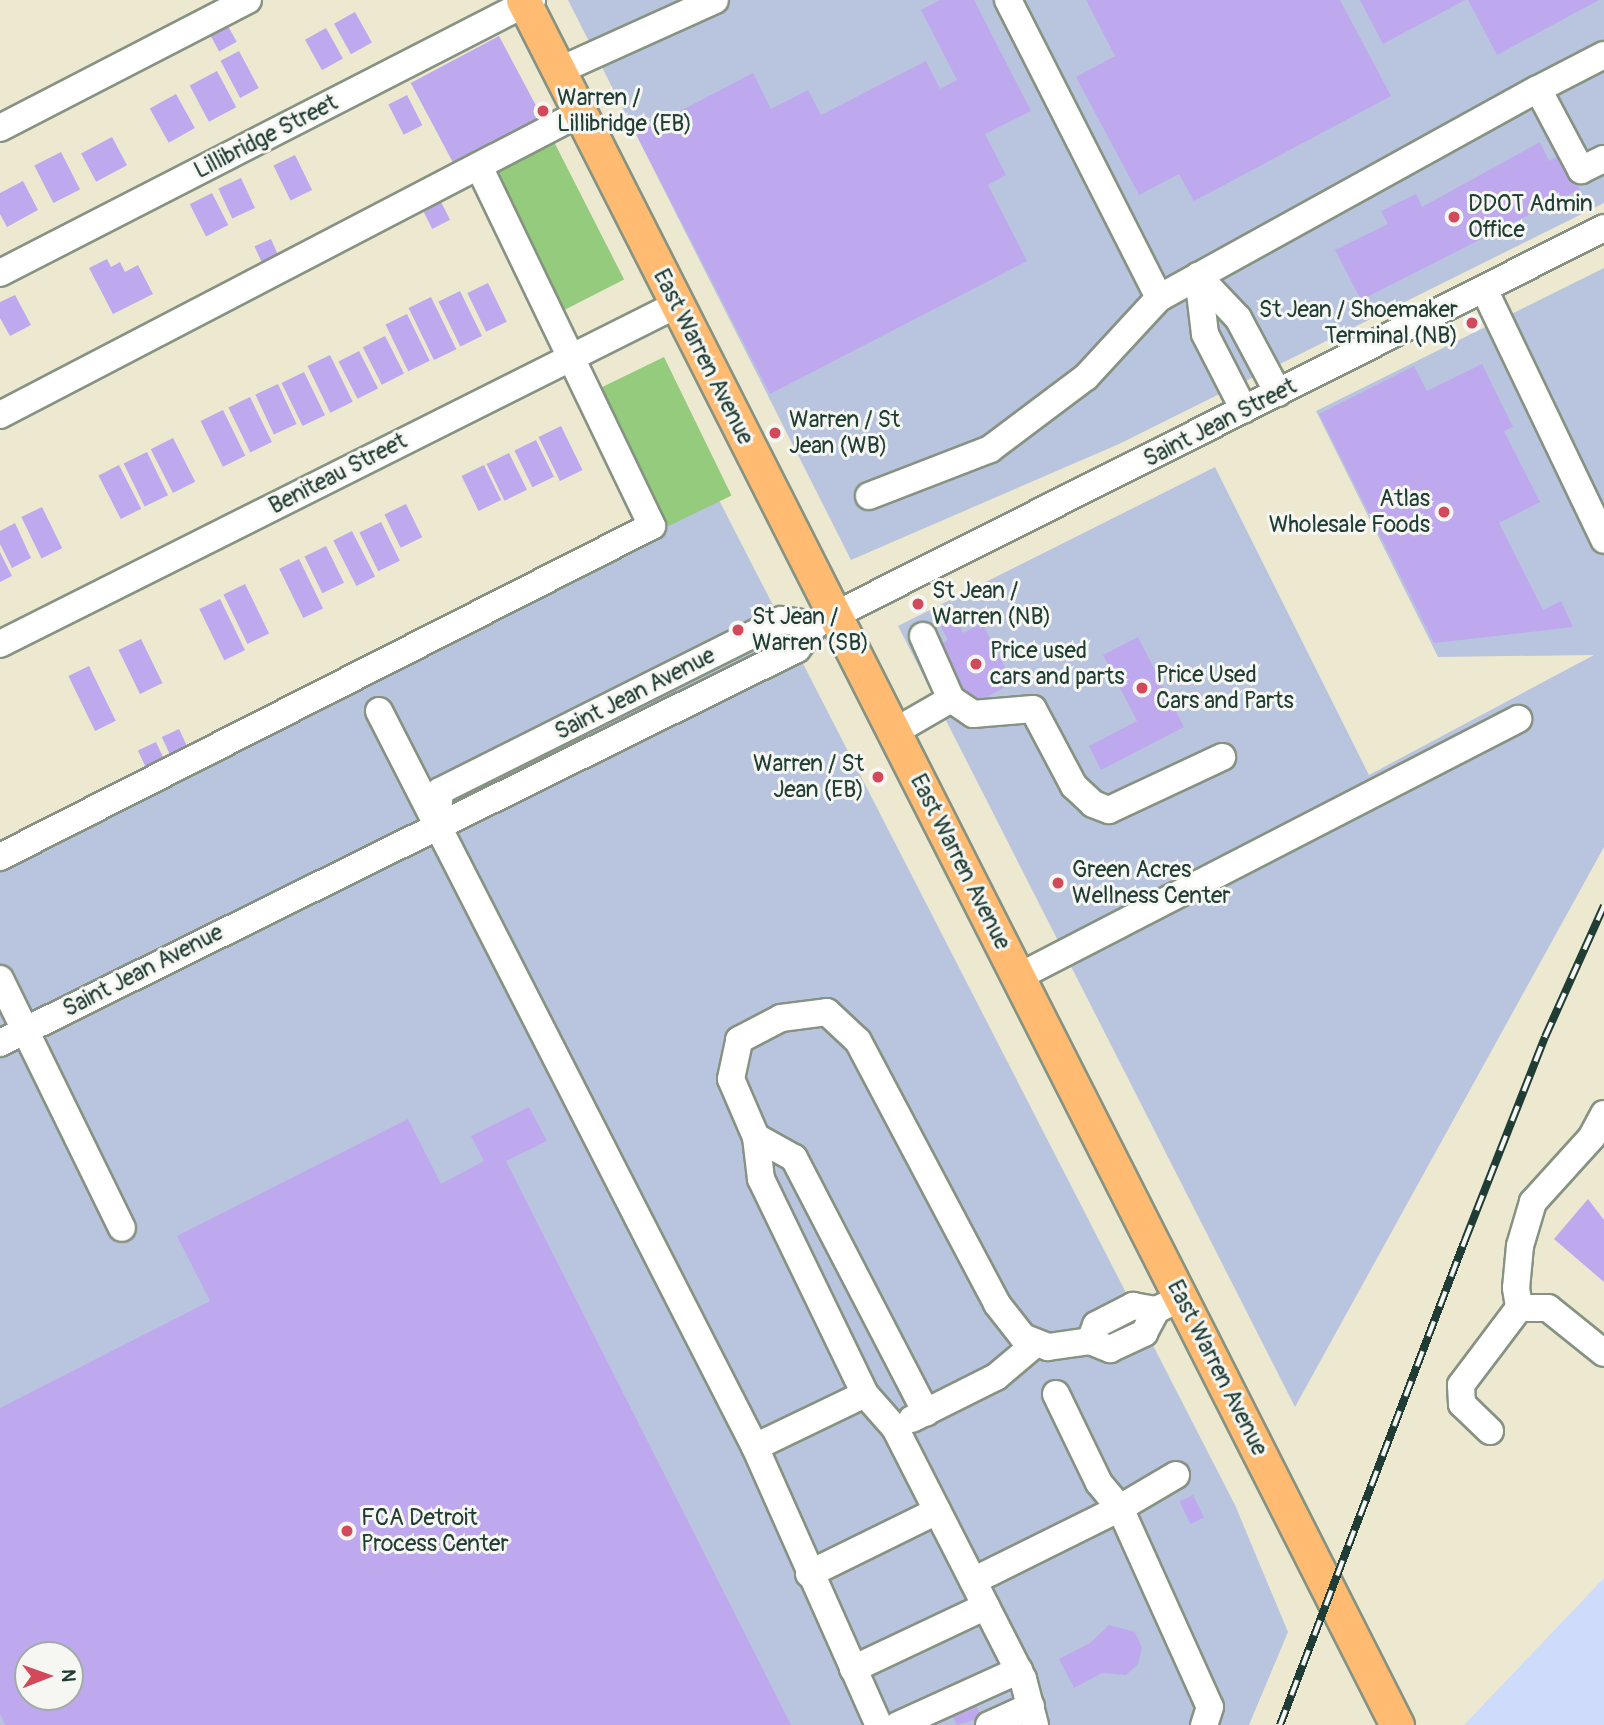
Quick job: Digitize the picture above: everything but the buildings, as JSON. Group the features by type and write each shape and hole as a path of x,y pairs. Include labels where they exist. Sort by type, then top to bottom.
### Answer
{"main road":[{"name":"East Warren Avenue","path":"527,1 558,71 676,305 825,620 894,732 1018,976 1168,1304 1397,1725"}],"street":[{"path":"0,128 248,0"},
{"path":"558,71 715,0"},
{"path":"1008,0 1159,298"},
{"name":"Lillibridge Street","path":"0,273 527,1"},
{"path":"869,496 990,449 1086,377 1159,298 1604,55"},
{"path":"1538,89 1581,170 1604,159"},
{"path":"0,415 580,113"},
{"path":"0,857 652,526 573,355 479,166"},
{"name":"Saint Jean Street","path":"825,620 1604,228"},
{"path":"1198,276 1238,318 1278,393"},
{"path":"1198,276 1205,334 1244,410"},
{"path":"1484,289 1604,540"},
{"name":"Beniteau Street","path":"0,644 676,305"},
{"name":"Saint Jean Avenue","path":"0,1043 437,824 797,649 825,620"},
{"path":"923,636 951,699 973,713 1033,709 1074,786 1093,804 1110,810 1222,757"},
{"path":"894,732 951,699"},
{"path":"379,711 755,1447 809,1574 879,1725"},
{"path":"1018,976 1518,719"},
{"path":"0,979 122,1228"},
{"path":"989,1725 1033,1716 1019,1670 895,1428 865,1394 761,1179 756,1138 731,1079 739,1040 781,1018 827,1012 858,1041 997,1304 1016,1330 1035,1344 1064,1348 1090,1342 1110,1349 1144,1333 1168,1304"},
{"path":"1490,1431 1462,1404 1461,1385 1519,1308 1517,1266 1533,1202 1584,1146 1604,1115"},
{"path":"756,1138 794,1158 926,1413"},
{"path":"1519,1308 1548,1308 1604,1353"},
{"path":"895,1428 996,1377 1035,1344"},
{"path":"755,1447 865,1394"},
{"path":"1056,1394 1098,1483 1120,1508 1210,1707 1204,1725"},
{"path":"973,1581 1120,1508 1175,1475"},
{"path":"809,1574 937,1511"},
{"path":"853,1669 986,1606"},
{"path":"898,1725 1019,1670"}],"shaded area":[{"path":"568,0 1604,0 1604,203 1119,444 851,560"},
{"path":"1604,268 1604,847 1295,1407 898,626 1215,467 1369,775 1594,655 1438,657 1316,411"},
{"path":"719,500 1235,1505 1288,1632 1249,1725 0,1725 0,864"},
{"path":"1604,1578 1604,1725 1464,1725 1546,1639"}],"green space":[{"path":"551,136 624,279 561,312 488,168"},
{"path":"664,357 732,495 668,527 600,388"}],"railway":[{"path":"1280,1725 1545,1037 1604,906"}],"place":[{"name":"Warren / Lillibridge (EB)","path":"543,111"},
{"name":"DDOT Admin Office","path":"1454,217"},
{"name":"St Jean / Shoemaker Terminal (NB)","path":"1472,323"},
{"name":"Warren / St Jean (WB)","path":"775,433"},
{"name":"Atlas Wholesale Foods","path":"1444,512"},
{"name":"St Jean / Warren (NB)","path":"918,604"},
{"name":"St Jean / Warren (SB)","path":"738,630"},
{"name":"Price used cars and parts","path":"976,664"},
{"name":"Price Used Cars and Parts","path":"1142,688"},
{"name":"Warren / St Jean (EB)","path":"878,777"},
{"name":"Green Acres Wellness Center","path":"1058,883"},
{"name":"FCA Detroit Process Center","path":"347,1531"}]}
